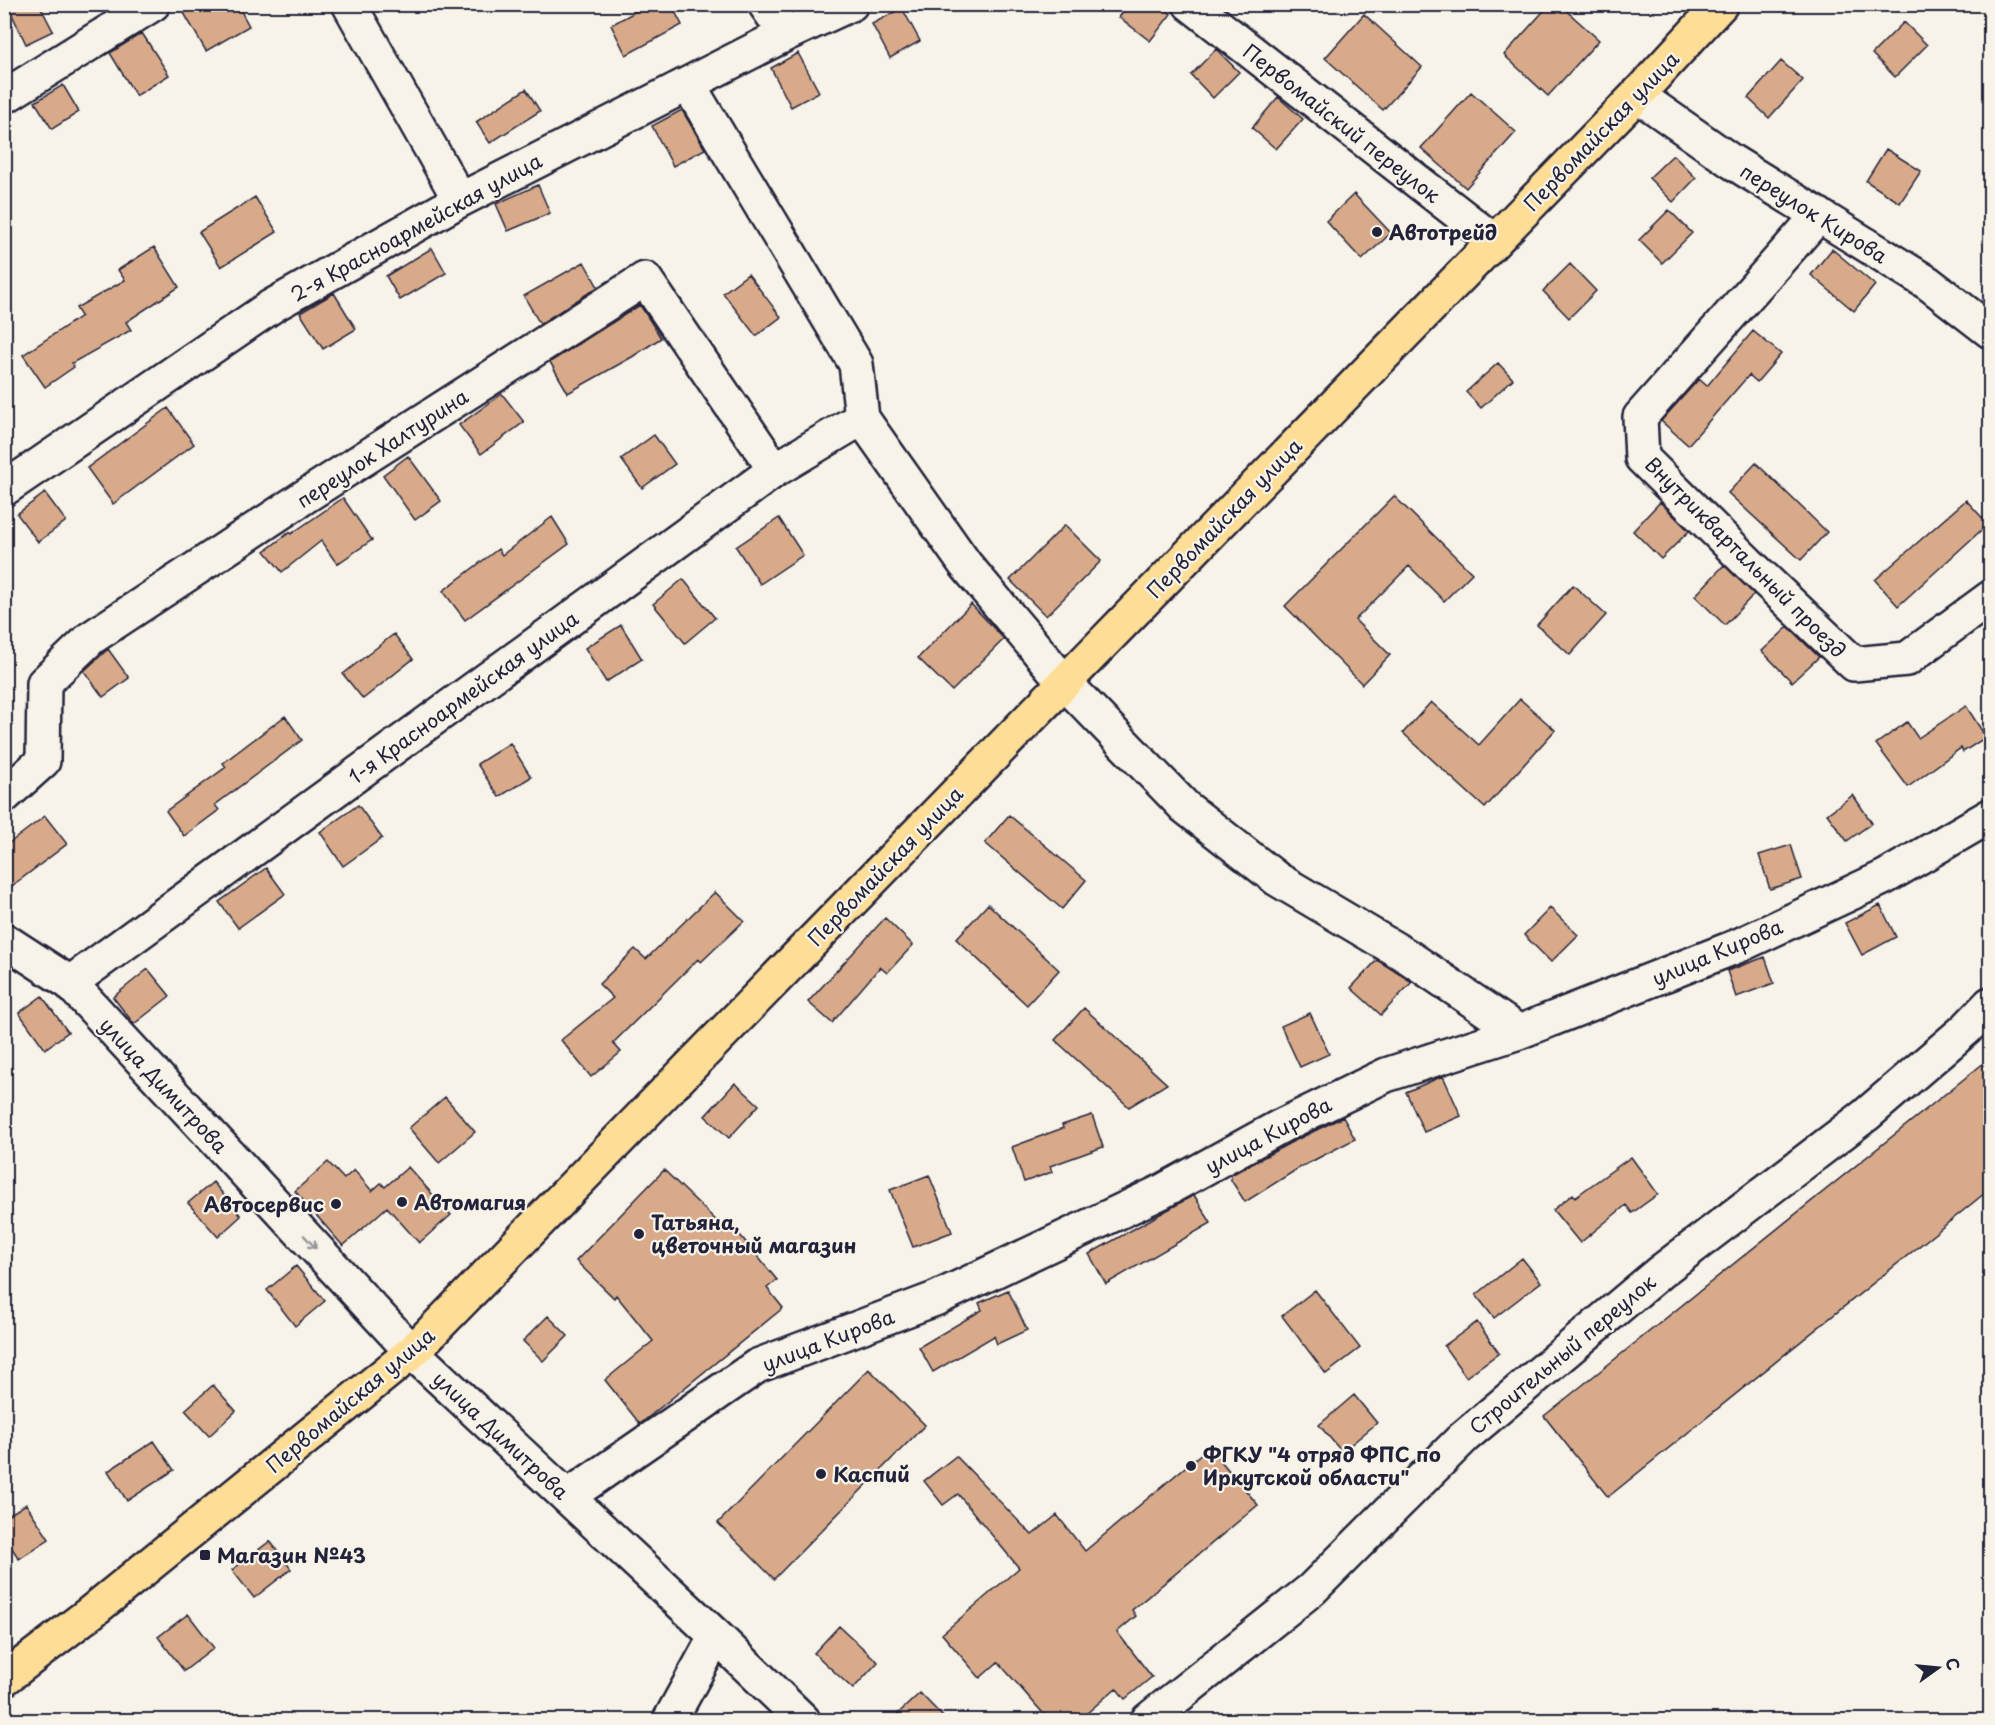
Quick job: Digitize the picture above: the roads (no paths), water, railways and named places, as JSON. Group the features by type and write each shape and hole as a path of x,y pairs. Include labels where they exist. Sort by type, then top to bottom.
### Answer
{"main road":[{"name":"Первомайская улица","path":"4,1679 90,1613 412,1352 1637,95 1721,4"}],"street":[{"path":"4,97 153,4"},
{"path":"349,4 460,200"},
{"path":"765,4 786,34"},
{"name":"2-я Красноармейская улица","path":"4,489 272,306 460,200 786,34 851,4"},
{"name":"Первомайский переулок","path":"1190,4 1494,241"},
{"path":"688,84 856,364 862,418 965,564 1064,682 1185,807 1277,879 1407,956 1519,1032"},
{"name":"переулок Кирова","path":"1637,95 1731,161 1928,283 1990,331"},
{"name":"Внутриквартальный проезд","path":"1819,215 1640,417 1642,458 1750,566 1854,664 1907,658 1990,598"},
{"name":"переулок Халтурина","path":"4,796 44,761 44,683 91,638 304,497 645,279 775,470"},
{"name":"1-я Красноармейская улица","path":"70,983 775,470 862,418"},
{"name":"улица Кирова","path":"567,1497 757,1366 934,1299 1161,1192 1281,1126 1386,1075 1519,1032 1740,945 1885,877 1990,816"},
{"name":"улица Димитрова","path":"10,952 70,983 412,1352 803,1720"},
{"name":"Строительный переулок","path":"1148,1720 1312,1589 1464,1437 1660,1272 1866,1115 1966,1029 1990,1004"},
{"path":"670,1720 716,1636"}],"place":[{"name":"Автотрейд","path":"1377,232"},
{"name":"Автомагия","path":"402,1202"},
{"name":"Автосервис","path":"336,1204"},
{"name":"Татьяна, цветочный магазин","path":"639,1234"},
{"name":"ФГКУ \"4 отряд ФПС по Иркутской области\"","path":"1191,1466"},
{"name":"Каспий","path":"821,1474"},
{"name":"Магазин №43","path":"205,1555"}]}
